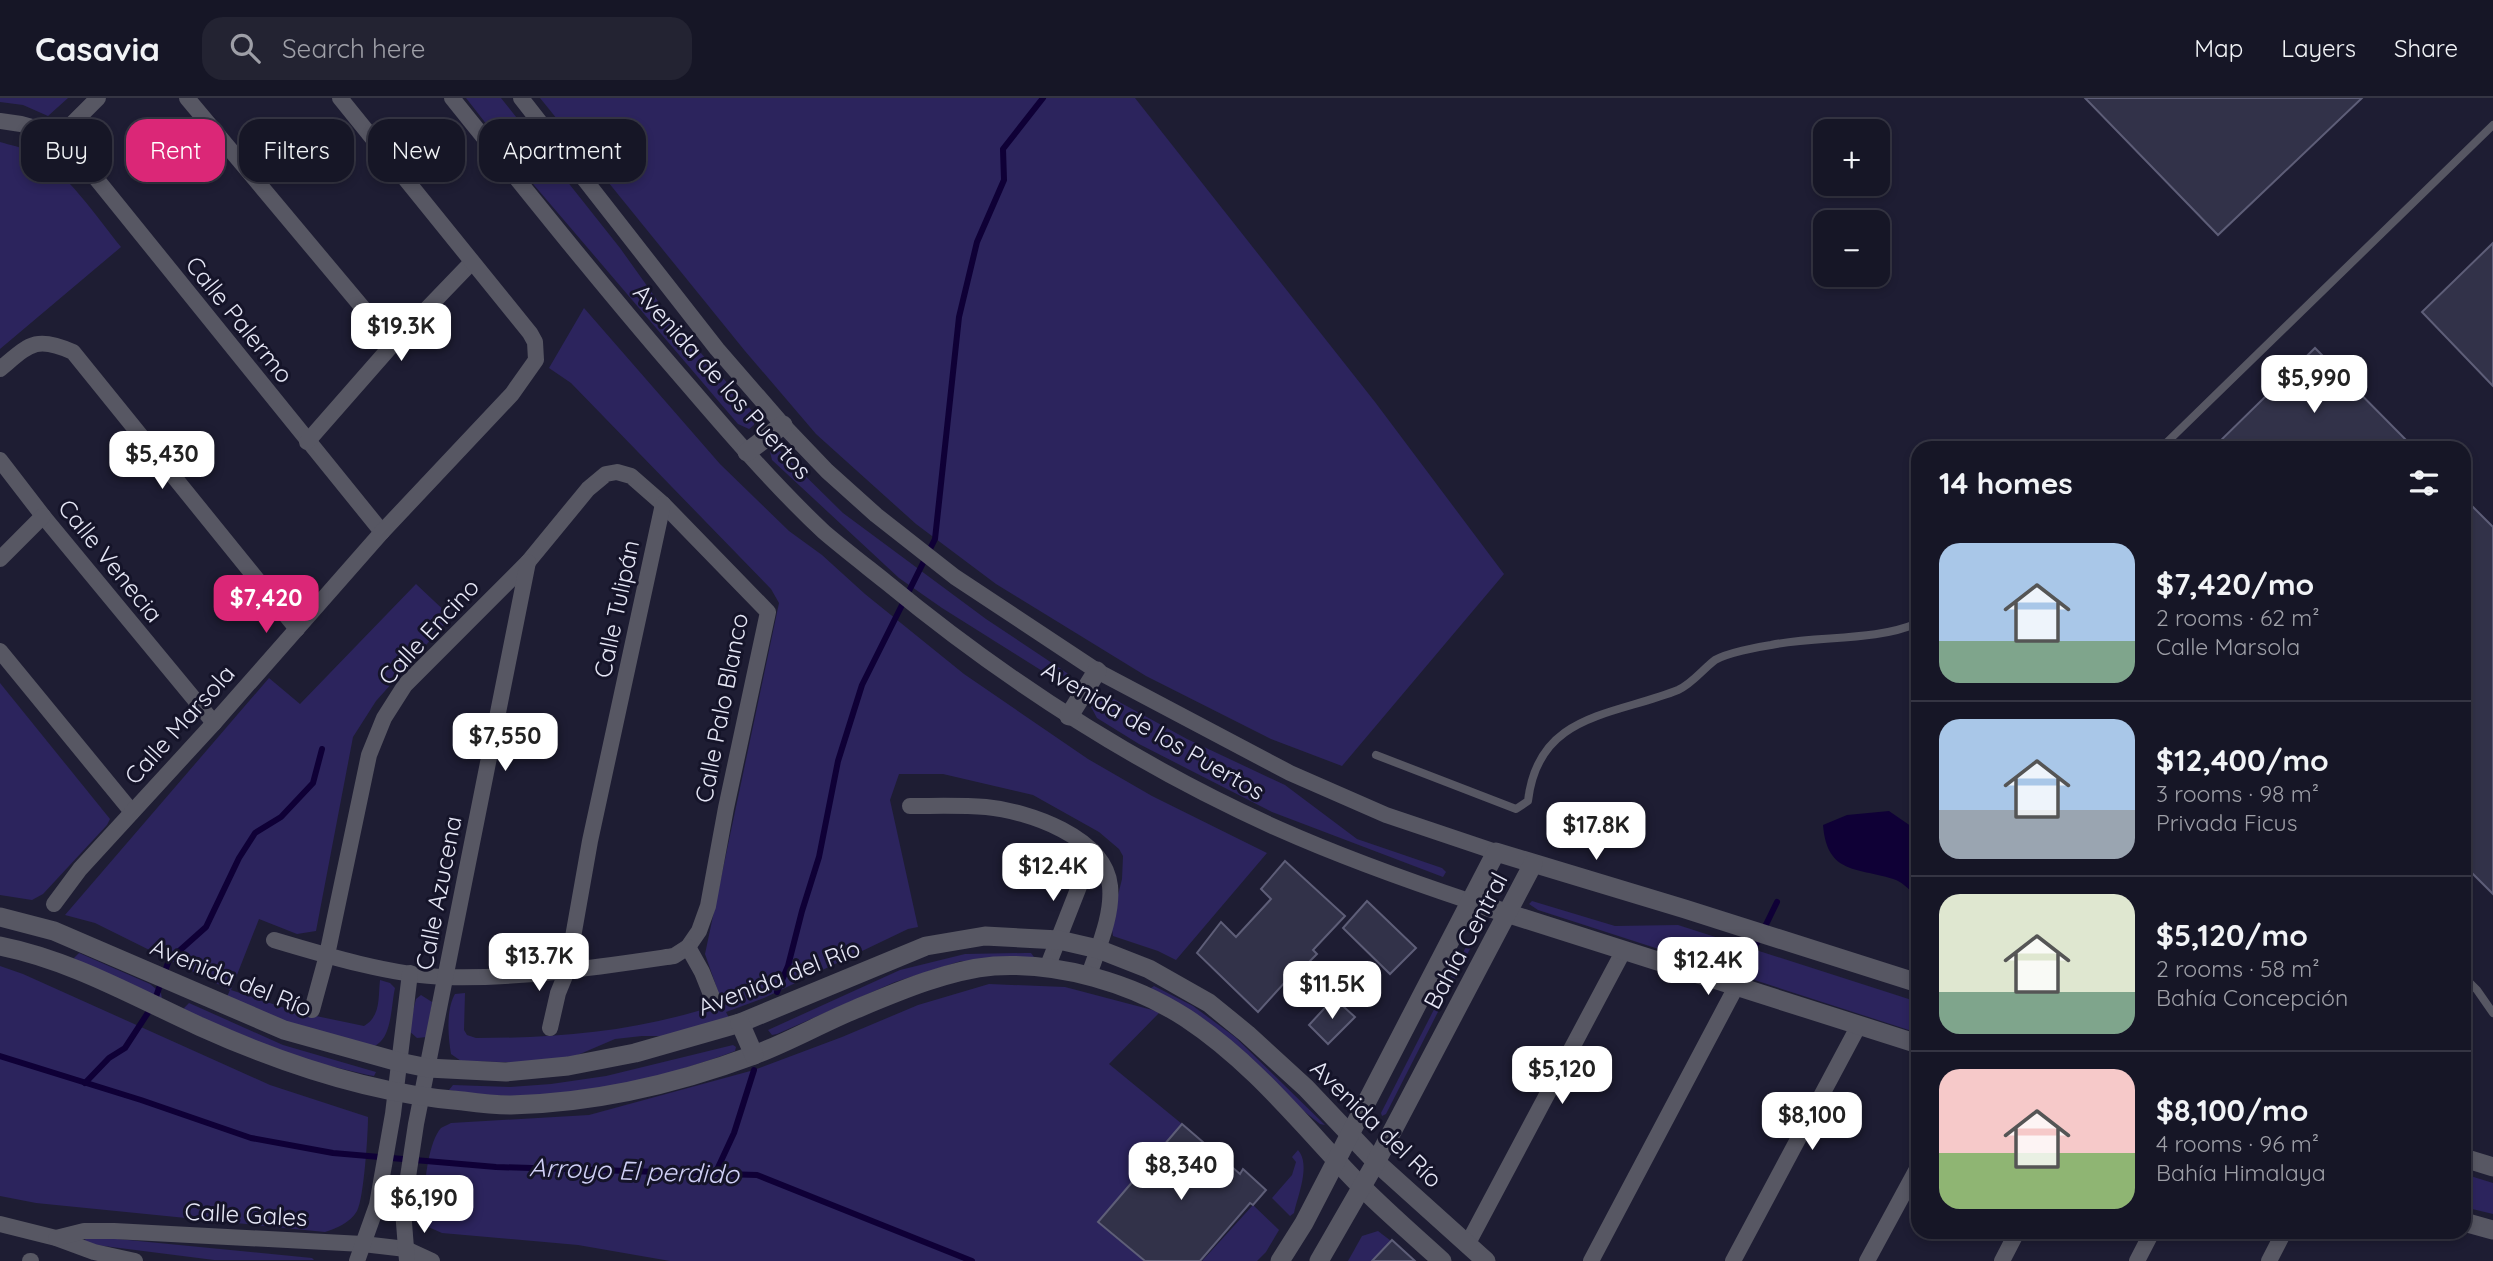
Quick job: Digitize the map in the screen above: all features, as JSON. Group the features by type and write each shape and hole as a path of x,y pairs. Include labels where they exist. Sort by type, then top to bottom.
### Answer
{"street":[{"path":"77,119 98,98"},
{"path":"187,98 393,344"},
{"name":"Calle Marsola","path":"54,904 80,869 214,723 382,532 512,394 536,360 535,342 340,98"},
{"name":"Avenida de los Puertos","path":"452,98 639,328 747,452 824,531 934,622 1069,716 1180,780 1277,829 1376,870 1911,1042"},
{"name":"Avenida de los Puertos","path":"521,98 717,349 827,471 876,515 937,562 1097,671 1290,773 1344,798 1533,864 1911,981"},
{"path":"0,121 21,124"},
{"name":"Calle Palermo","path":"99,182 382,532"},
{"path":"307,442 393,344 471,263"},
{"path":"0,369 27,346 45,342 73,352 297,629"},
{"path":"747,452 783,425"},
{"name":"Calle Venecia","path":"0,460 214,723"},
{"name":"Calle Palo Blanco","path":"588,489 606,474 617,472 631,476 663,504 768,612 708,906 699,931 681,951"},
{"name":"Calle Encino","path":"312,1010 327,956 369,755 384,718 405,685 528,562 588,489"},
{"name":"Calle Tulipán","path":"550,1028 558,993 567,971 590,841 663,504"},
{"path":"0,559 43,516"},
{"name":"Calle Azucena","path":"407,1255 403,1210 416,1124 528,562"},
{"path":"0,651 132,812"},
{"path":"1069,716 1097,671"},
{"path":"910,806 988,807 1031,818 1069,832 1093,851 1106,868 1110,903 1089,975"},
{"path":"1047,968 1093,851"},
{"name":"Bahía Central","path":"1280,1261 1304,1223 1496,852"},
{"name":"Bahía Central","path":"1319,1261 1376,1162 1533,864"},
{"name":"Avenida del Río","path":"0,917 54,931 285,1031 428,1068 506,1072 568,1066 635,1053 740,1023 926,946 985,936 1059,940 1098,949 1149,969 1209,1003 1306,1088 1376,1162 1486,1261"},
{"path":"46,957 54,931"},
{"path":"274,940 327,956 410,974 446,977 567,971 681,951 702,972 712,997"},
{"name":"Avenida del Río","path":"0,946 46,957 270,1056 396,1093 422,1098 509,1105 587,1100 640,1090 754,1055 855,1009 960,973 995,966 1047,968 1089,975 1156,1000 1186,1018 1242,1061 1275,1091 1362,1187 1442,1261"},
{"path":"1467,1245 1624,950"},
{"path":"1137,992 1149,969"},
{"name":"Calle Azucena","path":"357,1261 377,1205 396,1093 410,974"},
{"path":"168,1012 178,984"},
{"path":"1591,1261 1737,985"},
{"path":"740,1023 754,1055"},
{"path":"1733,1261 1859,1025"},
{"path":"2471,1160 2493,1167"},
{"path":"1867,1261 1911,1180"},
{"name":"Calle Gales","path":"0,1224 56,1238 94,1252 135,1261"},
{"path":"2471,1224 2493,1230"},
{"name":"Calle Gales","path":"56,1238 84,1231 114,1231 363,1244 432,1261"},
{"path":"2002,1261 2013,1239"},
{"path":"2137,1261 2148,1239"},
{"path":"2269,1261 2280,1239"}],"lane":[{"path":"2168,441 2493,124"},
{"path":"1376,755 1516,808 1528,801 1532,776 1540,758 1554,742 1585,719 1681,689 1718,659 1772,644 1898,632 1911,627"},
{"path":"2471,984 2493,1013"}],"shaded area":[{"path":"0,98 68,98 48,116 23,105 0,102"},
{"path":"466,98 501,98 518,119 482,119"},
{"path":"540,98 1135,98 1375,402 1504,574 1342,766 1271,739 1146,676 996,584 916,524 816,434 608,182 646,182 646,119 557,119"},
{"path":"0,142 21,147 21,182 68,182 121,247 0,349"},
{"path":"532,182 568,182 620,248 670,318 753,412 754,425 749,429 738,424"},
{"path":"584,308 720,464 789,531 822,555 865,594 964,674 1088,759 1152,796 1267,853 1176,960 1113,936 1111,923 1122,879 1123,856 1119,849 1099,832 1033,795 943,774 899,774 890,800 918,927 908,929 764,998 726,1012 730,1020 685,1036 615,1039 573,1057 541,1063 461,1061 451,1054 449,1015 455,994 465,993 464,1030 467,1035 476,1038 601,1031 662,1020 722,1003 705,954 779,603 771,589 571,383 549,368"},
{"path":"773,448 779,450 843,513 986,619 1067,673 1072,678 1071,682 1065,684 1055,679 899,578 772,460 770,452"},
{"path":"416,584 451,617 376,701 353,737 316,931 297,934 259,919 231,990 297,1012 364,1026 376,1012 380,980 390,983 395,988 391,1017 386,1033 378,1044 371,1047 311,1032 226,999 230,990 95,923 65,915 269,678 300,704"},
{"path":"0,683 110,819 43,894 32,900 0,895"},
{"path":"1102,697 1112,698 1187,739 1285,785 1357,839 1442,868 1446,872 1443,877 1272,812 1139,744 1097,718 1091,707"},
{"path":"1889,811 1911,826 1911,891 1896,880 1847,867 1831,853 1823,825 1847,815"},
{"path":"1532,901 1615,926 1678,925 1911,1000 1911,1031 1538,910 1529,904"},
{"path":"1469,941 1472,943 1471,947 1386,1114 1382,1116 1381,1113"},
{"path":"79,953 150,984 161,993 162,999 77,962 74,958"},
{"path":"1031,953 1034,957 1031,960 961,961 895,982 777,1034 772,1035 768,1030 900,970 965,954"},
{"path":"0,966 270,1085 368,1117 364,1180 357,1211 351,1219 325,1232 36,1203 0,1196"},
{"path":"989,984 1065,987 1160,1012 1109,1064 1182,1124 1098,1222 1145,1261 670,1261 578,1245 442,1233 426,1226 425,1190 428,1161 436,1136 441,1128 451,1123 589,1115 754,1070 918,1005"},
{"path":"1154,986 1193,1006 1235,1037 1325,1125 1320,1124 1152,990"},
{"path":"421,995 432,1002 427,1037 417,1038 408,1030 416,999"},
{"path":"189,1003 283,1045 376,1072 374,1076 368,1075 296,1058 187,1016 184,1008"},
{"path":"733,1045 736,1047 735,1051 701,1063 631,1083 595,1090 522,1096 449,1090 453,1085 510,1087 606,1076"},
{"path":"1298,1150 1302,1156 1304,1172 1294,1213 1290,1216 1272,1198 1292,1175 1296,1162 1292,1157"},
{"path":"2471,1176 2493,1183 2493,1214 2471,1209"},
{"path":"1253,1205 1279,1230 1266,1252 1257,1261 1202,1261"},
{"path":"1378,1231 1391,1241 1372,1261 1348,1261 1362,1236"},
{"path":"87,1236 314,1260 214,1260 88,1244 84,1242"}],"building":[{"path":"2085,98 2362,98 2218,235"},
{"path":"2493,243 2493,386 2422,312"},
{"path":"2315,348 2407,441 2220,441"},
{"path":"2471,505 2493,527 2493,894 2471,872"},
{"path":"1285,861 1345,916 1313,950 1317,954 1288,983 1286,981 1258,1012 1197,953 1221,922 1236,937 1271,899 1261,889"},
{"path":"1367,901 1416,948 1390,974 1343,928"},
{"path":"1334,998 1355,1017 1328,1044 1309,1025"},
{"path":"1182,1124 1240,1174 1243,1169 1266,1190 1253,1205 1250,1203 1200,1261 1145,1261 1098,1222"},
{"path":"1392,1240 1415,1261 1372,1261"}],"waterway":[{"path":"777,992 788,966 819,857 838,761 862,685 935,539 959,317 977,242 1004,180 1003,149 1043,98"},
{"path":"85,1083 109,1058 125,1048 153,1005 169,960 206,927 239,858 255,833 281,817 313,783 322,749"},
{"path":"1738,982 1777,902"},
{"name":"Arroyo El perdido","path":"0,1056 251,1138 333,1153 496,1167 757,1175 972,1261"},
{"path":"715,1174 734,1133 754,1070"}]}
